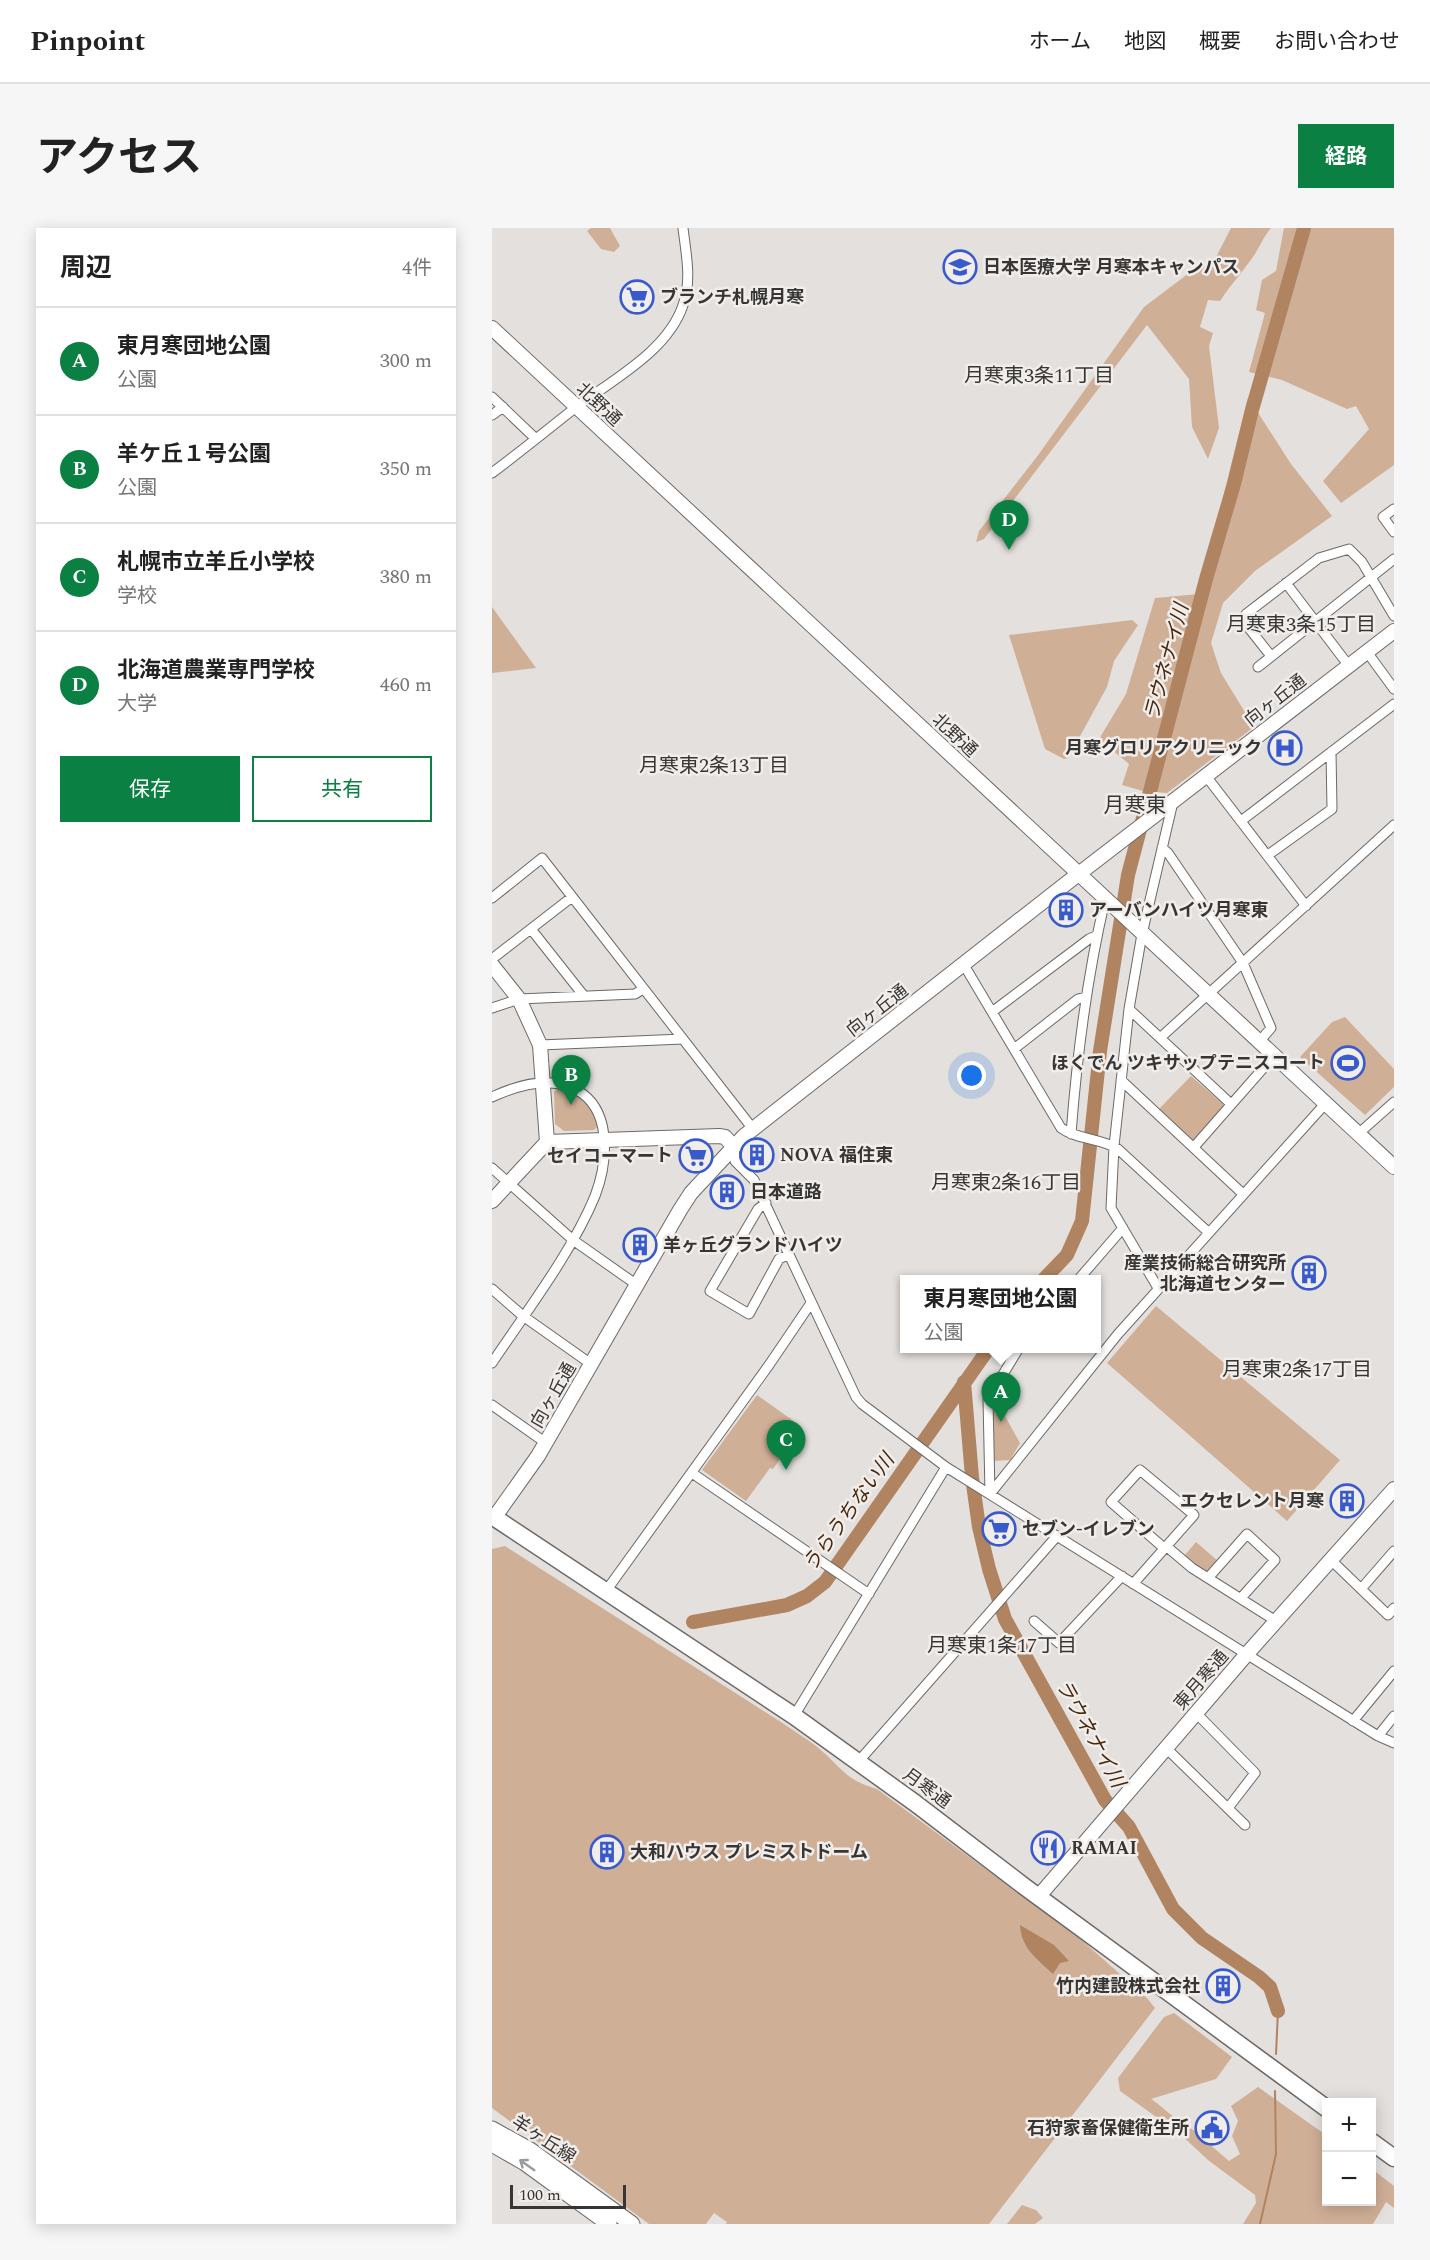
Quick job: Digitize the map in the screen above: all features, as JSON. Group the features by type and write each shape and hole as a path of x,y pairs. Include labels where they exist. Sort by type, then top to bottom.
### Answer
{"highway":[{"name":"月寒通","path":"493,1520 606,1591 794,1716 1322,2105"},
{"path":"1376,2145 1394,2158"}],"main road":[{"name":"羊ヶ丘線","path":"492,2129 530,2150 632,2224"},
{"name":"羊ヶ丘線","path":"492,2144 525,2163 609,2224"}],"street":[{"path":"492,473 644,357 671,331 684,304 688,286 683,228"},
{"name":"北野通","path":"492,328 1394,1167"},
{"path":"492,397 536,439"},
{"path":"492,415 503,407"},
{"path":"1394,509 1383,517 1394,532"},
{"path":"1271,656 1248,627 1246,614 1319,558 1349,549 1362,562 1394,616"},
{"path":"1258,667 1394,560"},
{"path":"1286,583 1349,666"},
{"name":"向ヶ丘通","path":"493,1520 546,1443 691,1193 734,1147 753,1129 1078,874 1394,631"},
{"path":"1367,652 1394,689"},
{"path":"1241,821 1394,704"},
{"path":"1268,855 1332,809 1331,752"},
{"path":"1206,776 1306,906"},
{"path":"1158,1288 1111,1208 1114,1146 1129,1009 1140,933 1162,848 1168,807"},
{"path":"1160,1038 1394,825"},
{"path":"1162,848 1168,853 1243,963 1271,1028 1259,1042"},
{"path":"492,898 542,858 753,1129"},
{"path":"492,959 572,897"},
{"path":"1071,1134 1078,1053 1086,997 1096,936 1107,901"},
{"path":"531,929 584,996"},
{"path":"992,1012 1096,936"},
{"path":"492,965 519,999 540,1044 548,1142"},
{"path":"964,965 1061,1128 1071,1134 1114,1146 1208,1232"},
{"path":"492,1008 519,999 635,994 643,989"},
{"path":"1014,1049 1078,999 1086,997"},
{"path":"1129,1009 1231,1104"},
{"path":"540,1044 683,1039"},
{"path":"1194,1147 1274,1056"},
{"path":"1121,1080 1243,1194"},
{"path":"492,1097 518,1086 544,1083 568,1086 585,1095 599,1112 603,1139 602,1166 595,1195 573,1240 492,1363"},
{"path":"1358,1134 1394,1102"},
{"path":"990,1494 1091,1365 1324,1104"},
{"path":"492,1201 548,1142 725,1137 734,1147 735,1161 754,1180 856,1397 862,1404 946,1467 1353,1721 1394,1743"},
{"path":"492,1168 573,1240 637,1285"},
{"path":"765,1203 758,1209 710,1292 749,1314 779,1259 789,1254"},
{"path":"1082,1275 1123,1228"},
{"path":"492,1288 523,1316 591,1364"},
{"path":"606,1591 811,1303"},
{"path":"990,1494 988,1399 1016,1353"},
{"path":"492,1405 546,1443"},
{"path":"794,1716 946,1467"},
{"path":"1133,1584 1165,1547 1194,1515 1140,1470 1111,1502 1165,1547 1192,1568 1276,1621"},
{"path":"692,1473 869,1594"},
{"name":"東月寒通","path":"1039,1896 1246,1655 1394,1489"},
{"path":"1208,1578 1247,1534 1275,1560 1240,1598"},
{"path":"858,1762 1057,1536"},
{"path":"1361,1589 1394,1551"},
{"path":"1330,1560 1388,1615 1394,1608"},
{"path":"1034,1621 1059,1643 1122,1576"},
{"path":"1353,1721 1394,1671"},
{"path":"1196,1713 1255,1773 1228,1808"},
{"path":"1378,1736 1394,1716"},
{"path":"1166,1748 1245,1825"}],"shaded area":[{"path":"591,228 610,228 620,246 614,252 601,249 587,231"},
{"path":"1231,228 1271,228 1253,257 1220,301 1208,300 1200,327 1213,333 1209,346 1219,428 1208,459 1192,427 1189,379 1147,325 984,539 976,542 979,531 1036,458 1144,307 1197,267 1212,265"},
{"path":"1284,228 1394,228 1394,465 1341,503 1323,481 1369,429 1356,406 1347,409 1282,380 1249,372 1265,313 1256,310 1262,280 1276,271"},
{"path":"1248,397 1291,464 1332,516 1255,571 1223,603 1211,643 1221,673 1254,727 1167,793 1143,791 1122,785 1129,764 1099,739 1126,694 1155,598 1199,594"},
{"path":"492,607 536,668 492,673"},
{"path":"1132,620 1138,625 1114,661 1107,687 1068,758 1064,759 1045,749 1009,635"},
{"name":"ほくでん ツキサップテニスコート","path":"1345,1017 1394,1069 1394,1087 1365,1115 1300,1057 1332,1022"},
{"path":"1191,1076 1223,1104 1223,1108 1195,1140 1192,1140 1159,1109"},
{"path":"558,1088 584,1101 596,1119 598,1126 594,1130 564,1131 555,1124 554,1092"},
{"path":"1156,1306 1340,1460 1287,1521 1107,1363"},
{"path":"1000,1391 1013,1400 1005,1416 1020,1443 1010,1460 994,1461 993,1416"},
{"path":"757,1395 802,1427 773,1469 770,1468 746,1501 702,1470"},
{"path":"1196,1542 1218,1561 1209,1572 1193,1564 1184,1556"},
{"path":"505,1546 808,1740 853,1779 877,1789 1077,1936 1147,1998 1155,2008 989,2224 726,2224 727,2222 714,2213 706,2224 649,2224 492,2108 492,1549"},
{"path":"1020,1925 1054,1945 1069,1961 1060,1963 1053,1974 1027,1947"},
{"path":"1174,2013 1232,2057 1216,2079 1151,2099 1185,2123 1229,2161 1240,2154 1232,2136 1238,2121 1231,2106 1258,2087 1322,2132 1322,2206 1376,2206 1376,2172 1394,2186 1394,2208 1386,2202 1373,2224 1243,2224 1256,2203 1255,2195 1208,2160 1180,2134 1120,2091 1118,2078 1164,2017"},
{"path":"1022,2205 1036,2210 1043,2218 1035,2224 1007,2224"}],"waterway":[{"name":"ラウネナイ川","path":"1048,1275 1067,1255 1082,1221 1100,1051 1128,875 1206,579 1304,228"},
{"name":"うらうちない川","path":"693,1622 787,1605 807,1596 825,1582 985,1353"},
{"name":"ラウネナイ川","path":"964,1382 972,1477 979,1527 1005,1619 1105,1800 1129,1827 1173,1909 1202,1938 1270,1987 1278,2011"},
{"name":"ラウネナイ川","path":"1276,2054 1278,2011"},
{"name":"ラウネナイ川","path":"1260,2224 1276,2154 1275,2091"}],"place":[{"name":"日本医療大学 月寒本キャンパス","path":"960,267"},
{"name":"ブランチ札幌月寒","path":"637,297"},
{"name":"北海道農業専門学校","path":"1009,550"},
{"name":"月寒グロリアクリニック","path":"1285,748"},
{"name":"アーバンハイツ月寒東","path":"1066,910"},
{"name":"ほくでん ツキサップテニスコート","path":"1348,1063"},
{"name":"羊ケ丘１号公園","path":"571,1105"},
{"name":"NOVA 福住東","path":"757,1155"},
{"name":"セイコーマート","path":"696,1156"},
{"name":"日本道路","path":"727,1192"},
{"name":"羊ヶ丘グランドハイツ","path":"640,1245"},
{"name":"産業技術総合研究所 北海道センター","path":"1309,1273"},
{"name":"東月寒団地公園","path":"1001,1422"},
{"name":"札幌市立羊丘小学校","path":"786,1470"},
{"name":"エクセレント月寒","path":"1347,1501"},
{"name":"セブン-イレブン","path":"999,1529"},
{"name":"RAMAI","path":"1048,1848"},
{"name":"大和ハウス プレミストドーム","path":"607,1852"},
{"name":"竹内建設株式会社","path":"1223,1986"},
{"name":"石狩家畜保健衛生所","path":"1212,2128"}],"district":[{"name":"月寒東3条11丁目","path":"1039,375"},
{"name":"月寒東3条15丁目","path":"1301,624"},
{"name":"月寒東2条13丁目","path":"714,765"},
{"name":"月寒東","path":"1135,805"},
{"name":"月寒東2条16丁目","path":"1006,1182"},
{"name":"月寒東2条17丁目","path":"1297,1369"},
{"name":"月寒東1条17丁目","path":"1002,1645"}]}
